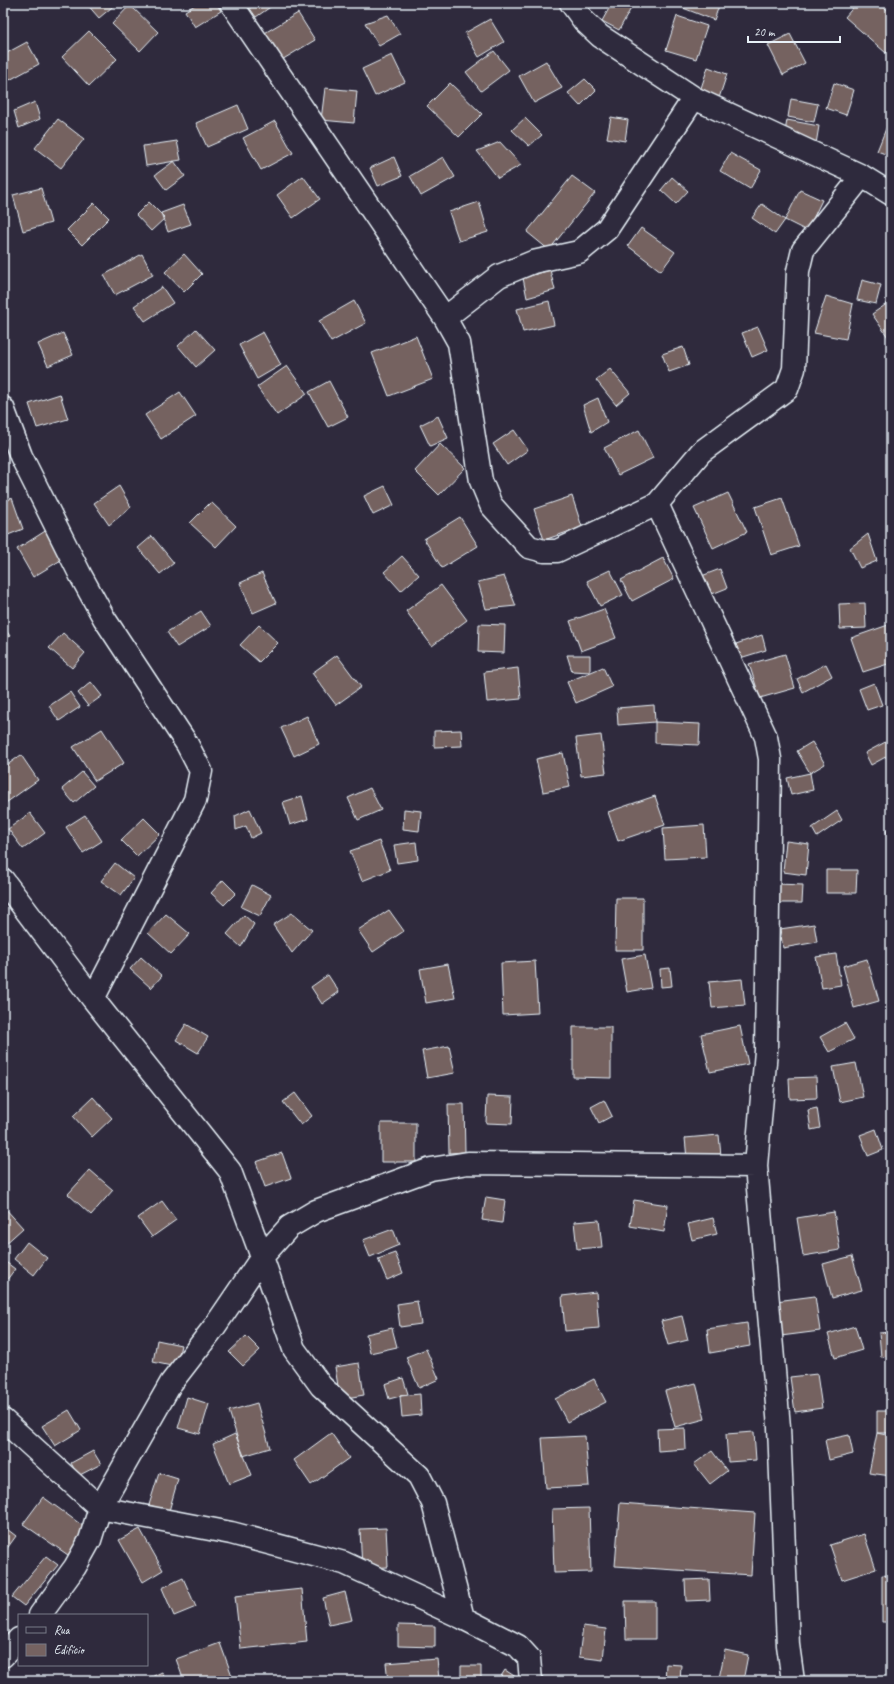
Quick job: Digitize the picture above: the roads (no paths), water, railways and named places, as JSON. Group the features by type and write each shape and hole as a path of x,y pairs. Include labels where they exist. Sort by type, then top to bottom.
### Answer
{"street":[{"path":"232,3 445,318 459,343 481,481 491,505 529,547 544,551 557,551 657,504 701,452 787,389 794,368 798,272 802,250 862,176"},
{"path":"571,3 584,21 600,36 694,98 862,176 891,194"},
{"path":"445,318 499,276 533,262 579,252 607,229 694,98"},
{"path":"3,408 21,456 81,576 104,618 188,744 201,771 195,800 93,999"},
{"path":"657,504 766,737 770,759 766,1052 756,1166 779,1427 788,1645 793,1681"},
{"path":"3,880 93,999 230,1172 294,1349 321,1386 419,1476 433,1503 463,1618"},
{"path":"41,1614 75,1567 90,1540 100,1508 171,1383 215,1326 262,1257 289,1227 316,1211 431,1168 468,1163 756,1166"},
{"path":"3,1420 100,1508 231,1533 344,1563 463,1618 518,1646 529,1658 532,1681"},
{"path":"3,1656 18,1640"}]}
